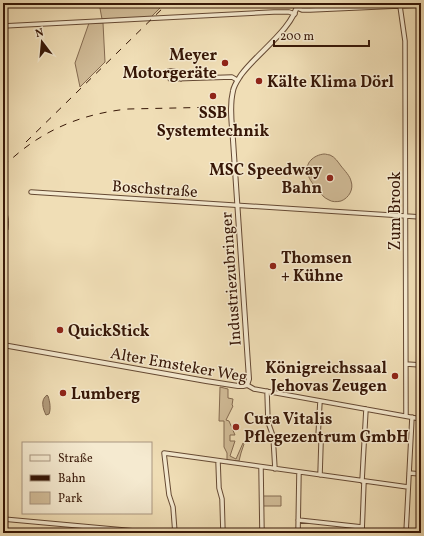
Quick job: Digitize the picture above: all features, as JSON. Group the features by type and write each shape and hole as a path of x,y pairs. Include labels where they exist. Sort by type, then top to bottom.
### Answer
{"street":[{"path":"298,5 302,10 310,10 421,5"},
{"name":"Industriezubringer","path":"247,385 249,379 231,116 232,96 237,80 247,67 283,30 295,14 298,5"},
{"name":"Zum Brook","path":"400,6 405,41 406,416"},
{"path":"3,26 268,12 289,12 295,14"},
{"path":"181,79 232,77 237,80"},
{"name":"Boschstraße","path":"31,192 421,217"},
{"name":"Alter Emsteker Weg","path":"3,345 192,379 238,386 247,385 254,389 421,419"},
{"path":"406,364 421,365"},
{"path":"267,391 268,422 272,436 275,469"},
{"path":"320,401 318,437 321,443 320,475"},
{"path":"362,533 366,410"},
{"path":"406,533 412,417"},
{"path":"175,533 173,507 169,495 164,453 408,487"},
{"path":"218,461 219,488 222,499 223,533"},
{"path":"261,467 262,533"},
{"path":"298,533 299,472"},
{"path":"409,473 421,474"},
{"path":"3,519 157,533"},
{"path":"298,520 362,526"}],"green space":[{"path":"99,3 165,3 151,17 102,19"},
{"path":"89,23 103,23 105,62 80,87 75,63"},
{"name":"MSC Speedway Bahn","path":"324,154 335,158 347,174 352,184 350,193 341,201 330,201 326,198 313,184 309,176 307,166 311,160"},
{"path":"220,387 228,389 228,398 233,399 233,406 226,420 229,421 235,435 230,435 230,441 235,441 230,456 236,459 243,443 244,444 239,461 227,460 227,453 224,447 224,421 219,421"},
{"path":"263,496 281,496 281,506 263,506"}],"shaded area":[{"path":"3,207 8,221 8,230 5,233 3,231"},
{"path":"47,395 50,408 49,414 46,415 43,407 43,399"}],"railway":[{"path":"26,142 168,3"},
{"path":"3,167 30,144 45,135 76,120 93,115 128,109 222,107"}],"place":[{"name":"Meyer Motorgeräte","path":"225,63"},
{"name":"Kälte Klima Dörl","path":"259,81"},
{"name":"SSB Systemtechnik","path":"213,96"},
{"name":"MSC Speedway Bahn","path":"330,178"},
{"name":"Thomsen + Kühne","path":"273,266"},
{"name":"QuickStick","path":"60,330"},
{"name":"Königreichssaal Jehovas Zeugen","path":"395,376"},
{"name":"Lumberg","path":"63,393"},
{"name":"Cura Vitalis Pflegezentrum GmbH","path":"236,427"}]}
